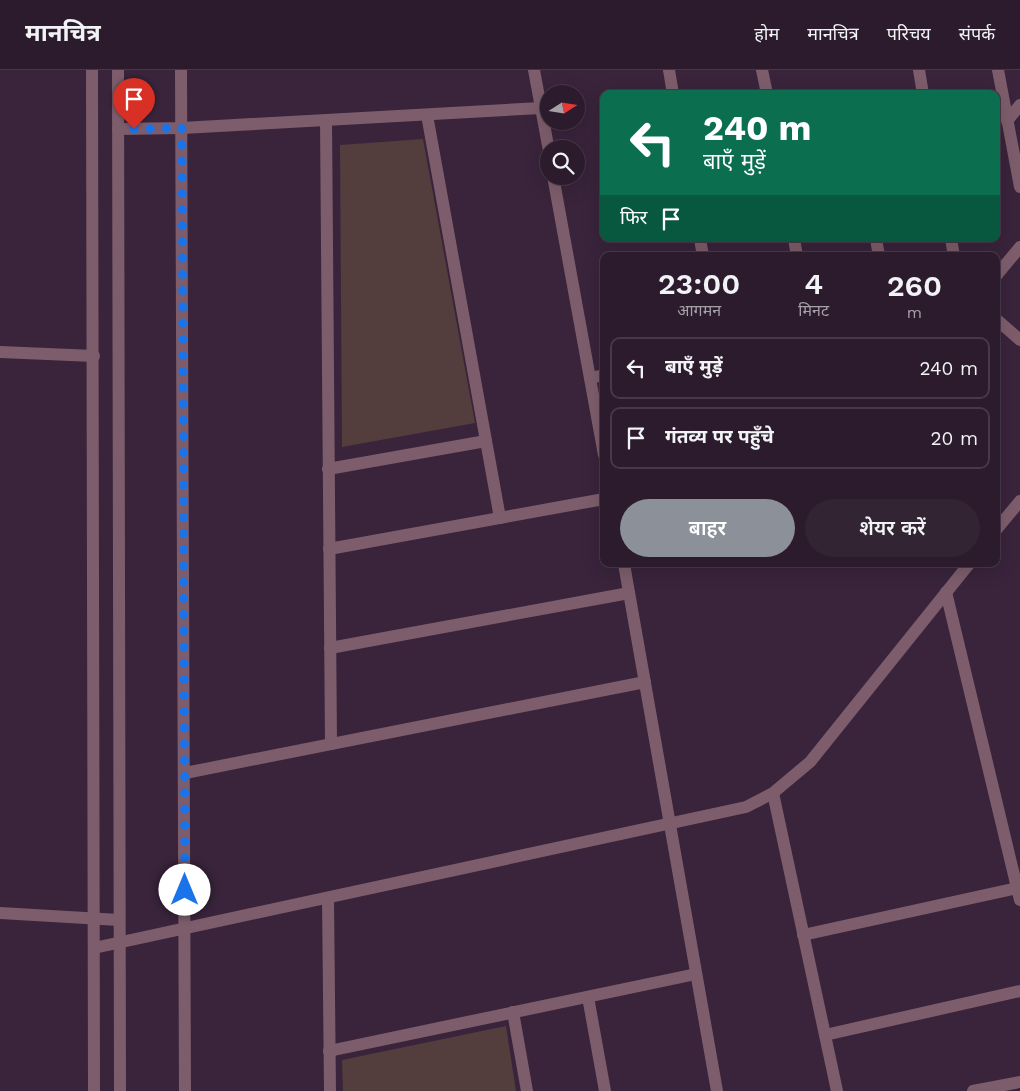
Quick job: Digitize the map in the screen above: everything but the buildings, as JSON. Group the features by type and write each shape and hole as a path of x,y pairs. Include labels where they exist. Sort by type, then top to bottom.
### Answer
{"street":[{"path":"92,70 94,1091"},
{"path":"118,70 120,1091"},
{"path":"181,70 185,1091"},
{"path":"534,70 540,103"},
{"path":"669,70 672,90"},
{"path":"762,70 766,90"},
{"path":"918,70 922,90"},
{"path":"998,70 1020,187"},
{"path":"1007,121 1020,105"},
{"path":"118,129 182,128 540,108"},
{"path":"427,114 500,518"},
{"path":"326,120 331,744"},
{"path":"555,185 600,433"},
{"path":"1000,271 1020,247"},
{"path":"1000,322 1020,340"},
{"path":"0,352 94,356"},
{"path":"590,378 600,377"},
{"path":"328,469 486,441"},
{"path":"329,549 600,500"},
{"path":"1000,525 1020,501"},
{"path":"625,567 716,1091"},
{"path":"94,948 746,807 773,792 810,762 967,567"},
{"path":"804,934 1018,894 946,592"},
{"path":"330,648 629,593"},
{"path":"184,774 645,682"},
{"path":"773,792 837,1091"},
{"path":"328,898 330,1091"},
{"path":"0,913 120,920"},
{"path":"329,1051 696,974"},
{"path":"825,1035 1020,991"},
{"path":"588,996 605,1091"},
{"path":"513,1012 527,1091"},
{"path":"974,1091 1020,1082"}],"shaded area":[{"path":"423,139 475,423 342,447 340,145"},
{"path":"506,1026 516,1091 343,1091 342,1060"}],"route":[{"path":"134,129 182,128 185,890"}]}
